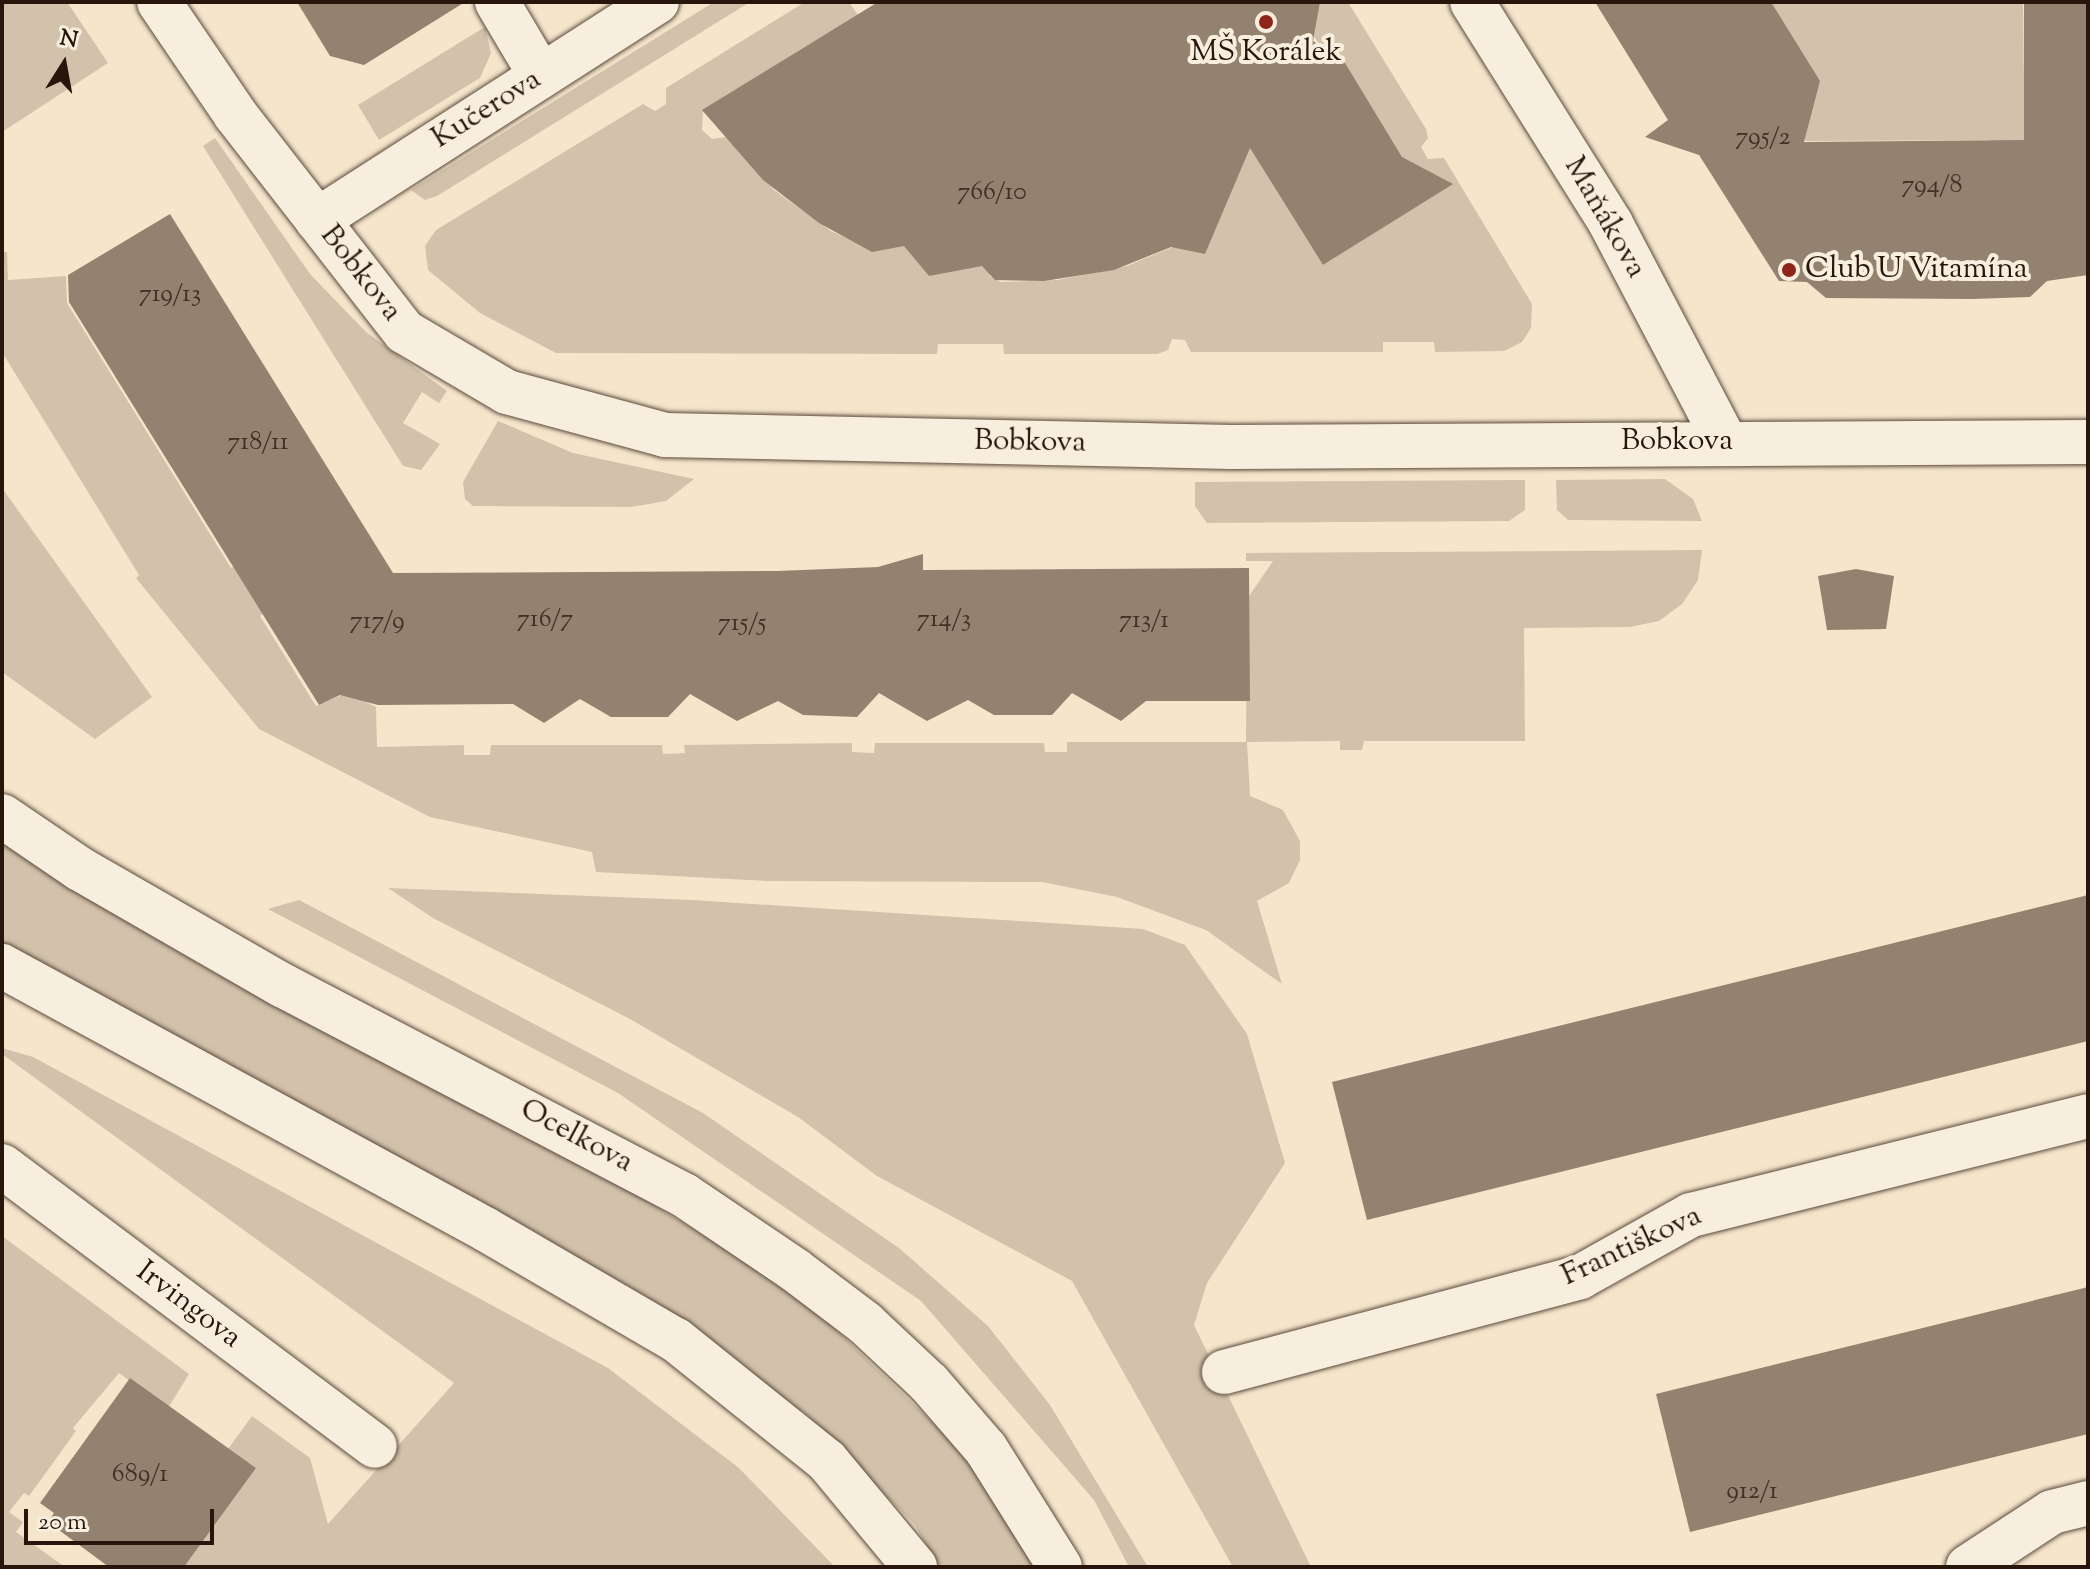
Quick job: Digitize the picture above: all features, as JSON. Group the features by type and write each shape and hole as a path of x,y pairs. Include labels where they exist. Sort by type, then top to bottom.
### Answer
{"street":[{"name":"Bobkova","path":"159,2 225,101 405,332 507,392 665,435 1231,447 1725,441 2088,442"},
{"path":"497,2 541,76"},
{"name":"Kučerova","path":"317,220 657,2"},
{"name":"Maňákova","path":"1472,2 1611,224 1725,441"},
{"name":"Ocelkova","path":"2,816 80,869 282,985 684,1195 795,1270 865,1323 929,1383 986,1449 1060,1567"},
{"path":"2,966 485,1229 676,1340 827,1461 915,1567"},
{"name":"Františkova","path":"1224,1372 1580,1277 1691,1215 2088,1116"},
{"name":"Irvingova","path":"2,1166 375,1446"},
{"path":"1968,1567 2052,1512 2088,1503"}],"shaded area":[{"path":"2,2 67,2 108,63 2,132"},
{"path":"714,2 750,2 437,196 425,200 411,190"},
{"path":"805,2 849,2 858,15 830,69 811,43 703,111 702,130 712,139 726,137 774,190 831,231 875,251 888,240 921,251 933,274 988,264 990,276 1001,282 1058,280 1127,266 1180,244 1199,252 1233,120 1323,265 1432,196 1433,177 1423,168 1410,170 1341,59 1327,57 1308,26 1318,14 1317,2 1348,2 1426,129 1428,138 1421,147 1428,159 1444,158 1532,304 1531,328 1522,342 1504,351 1435,352 1434,342 1383,342 1383,352 1191,352 1185,340 1172,339 1168,350 1157,354 1004,354 1003,344 938,344 937,354 556,353 480,313 428,270 425,246 436,230 643,104 655,111 666,104 666,88"},
{"path":"1771,2 2023,2 2024,83 2043,154 2000,151 1990,140 1806,141 1791,118"},
{"path":"485,27 491,53 480,78 379,140 358,105"},
{"path":"215,138 310,274 366,332 447,391 439,403 422,392 403,423 440,444 421,470 403,466 203,146"},
{"path":"2,252 7,252 8,280 66,276 67,303 231,568 243,561 272,608 260,616 316,706 347,693 376,707 377,747 464,745 464,755 490,755 491,745 662,745 663,754 685,753 684,745 852,743 852,752 874,753 875,743 1044,743 1045,752 1067,752 1067,742 1246,742 1247,599 1273,561 1246,561 1246,553 1702,550 1698,580 1682,604 1659,621 1630,627 1524,628 1525,741 1364,741 1362,750 1340,750 1340,741 1247,742 1250,796 1283,810 1300,841 1300,860 1289,883 1257,901 1282,984 1206,930 1117,897 1042,882 767,881 596,872 592,852 430,817 259,729 136,578 139,575 2,352"},
{"path":"498,421 573,453 694,479 666,501 631,507 473,506 465,499 463,482"},
{"path":"1665,479 1693,499 1702,521 1568,520 1557,510 1556,480"},
{"path":"1525,480 1525,510 1509,521 1207,523 1195,506 1195,482"},
{"path":"2,488 152,697 95,739 2,672"},
{"path":"2,842 474,1097 795,1290 960,1449 1039,1567 939,1567 915,1525 807,1415 689,1333 2,951"},
{"path":"388,888 692,900 1143,929 1185,945 1247,1034 1285,1163 1207,1283 1194,1325 1311,1567 1233,1567 1072,1281 877,1176 798,1117 630,1019 433,918"},
{"path":"299,900 703,1113 899,1248 988,1326 1050,1405 1148,1567 1129,1567 1094,1500 921,1301 618,1093 268,909"},
{"path":"2,1048 33,1057 608,1368 739,1468 835,1567 184,1567 256,1468 228,1449 252,1416 310,1458 328,1524 454,1383 2,1054"},
{"path":"2,1236 189,1374 168,1408 119,1373 73,1428 76,1431 29,1496 24,1493 9,1512 23,1522 16,1532 65,1567 2,1567"}],"building":[{"path":"297,2 465,2 364,65 330,56"},
{"path":"878,2 1320,2 1313,41 1345,63 1402,157 1453,184 1323,265 1250,148 1205,254 1171,247 1114,270 1044,281 995,280 982,266 929,276 904,246 872,252 819,223 763,180 702,110"},
{"path":"1595,2 1771,2 1820,81 1804,142 2024,140 2024,2 2088,2 2088,275 2047,281 2030,297 1973,299 1826,298 1807,282 1779,281 1699,155 1645,137 1668,120"},
{"path":"170,214 393,573 777,571 878,567 923,554 923,570 1249,568 1250,701 1146,701 1121,721 1072,693 1052,715 994,715 968,700 927,721 879,693 857,717 803,715 778,701 737,721 690,694 668,717 611,717 580,699 544,723 513,704 378,705 340,695 319,705 69,302 68,275"},
{"path":"1856,569 1894,576 1886,629 1827,630 1818,576"},
{"path":"2088,895 2088,1041 1367,1220 1332,1082"},
{"path":"2088,1287 2088,1434 1690,1532 1656,1394"},
{"path":"130,1378 256,1468 184,1567 109,1567 48,1522 54,1513 40,1503"}],"place":[{"name":"MŠ Korálek","path":"1266,22"},
{"name":"Club U Vitamína","path":"1789,270"}]}
